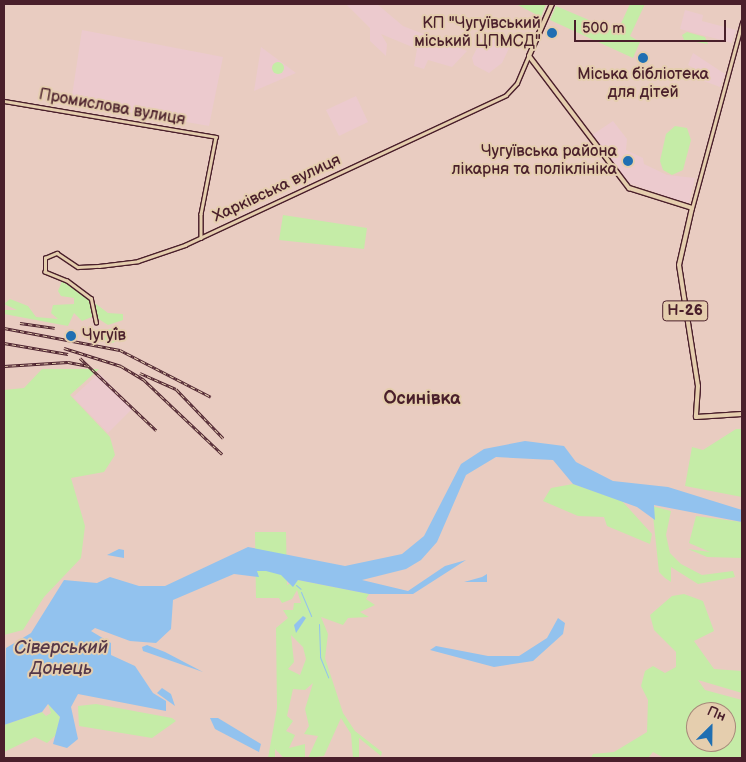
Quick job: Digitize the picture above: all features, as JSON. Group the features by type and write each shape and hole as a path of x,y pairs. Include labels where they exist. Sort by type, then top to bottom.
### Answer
{"main road":[{"name":"Харківська вулиця","path":"529,56 552,4"},
{"path":"529,56 634,192 692,208"},
{"name":"Н-26","path":"692,208 679,265 698,386 696,416 700,420 742,414"}],"street":[{"path":"692,208 742,23"},
{"name":"Харківська вулиця","path":"96,323 91,299 67,281 45,272 45,258 57,254 78,267 138,261 201,238 506,94 517,83 529,56"},
{"name":"Промислова вулиця","path":"4,101 216,138 201,214 201,238"}],"shaded area":[{"path":"346,4 377,4 403,26 467,51 452,67 428,60 424,69 414,66 417,49 381,34 387,44 386,56 370,41 370,28"},
{"path":"685,10 703,15 702,21 736,30 732,43 680,29"},
{"path":"82,30 223,57 209,126 71,102"},
{"path":"484,34 510,46 502,63 489,73 474,65 472,58"},
{"path":"261,47 296,73 254,91"},
{"path":"693,53 725,74 720,87 701,80 697,70 688,65"},
{"path":"356,96 368,122 339,136 326,110"},
{"name":"Чугуївська района лікарня та поліклініка","path":"613,121 627,139 626,150 643,158 644,164 667,175 695,178 689,204 628,183 592,135"},
{"path":"99,373 133,408 108,433 73,397"}],"green space":[{"path":"516,4 546,4 541,17"},
{"path":"630,4 645,4 630,36 640,42 633,58 550,20 556,6 617,32"},
{"path":"687,32 705,37 708,44 684,40 682,35"},
{"path":"276,62 280,62 284,68 280,74 276,74 272,70 272,66"},
{"path":"675,126 687,128 691,140 683,170 672,175 663,170 660,161 666,134"},
{"path":"283,215 367,228 364,249 279,240"},
{"path":"63,279 108,313 123,314 123,320 108,325 94,316 82,321 74,313 68,326 4,314 4,310 17,310 4,304 10,299 28,306 36,317 58,319 51,313 53,305 74,304 74,298 61,296 58,291"},
{"path":"111,329 116,331 118,336 116,341 111,343 106,341 104,336 106,331"},
{"path":"42,369 99,369 70,395 110,437 115,455 104,472 71,478 85,526 81,558 44,597 23,630 4,635 4,390 24,388"},
{"path":"736,429 742,429 742,497 685,486 692,447 703,450"},
{"path":"573,484 622,501 652,534 650,544 607,526 604,517 578,516 543,501 551,488"},
{"path":"652,506 671,511 666,535 670,553 681,564 702,575 733,571 735,577 698,584 671,567 671,582 665,578 659,572"},
{"path":"696,516 742,522 742,558 707,557 688,549 710,552 689,543"},
{"path":"255,532 286,532 287,585 298,580 369,594 366,599 375,605 360,612 369,617 348,618 343,625 321,617 328,634 325,658 343,713 355,731 382,752 381,756 359,738 359,758 353,758 351,734 341,718 324,756 308,758 318,736 304,734 309,726 305,709 313,683 305,690 293,689 287,716 293,721 286,731 295,735 289,748 305,744 305,758 284,758 275,749 275,758 268,758 277,708 276,628 288,618 283,610 293,610 294,603 301,603 297,590 292,599 282,603 279,598 256,598","holes":["291,635 303,647 306,659 300,675 288,669 294,662"]},
{"path":"684,594 703,601 714,631 694,641 714,669 742,671 742,693 698,680 705,690 742,700 742,758 664,758 653,752 648,758 591,758 593,754 614,752 647,732 648,700 641,686 645,671 653,666 665,673 676,667 676,652 654,630 650,615 672,596"},
{"path":"48,704 60,717 56,735 47,743 35,737 4,752 4,725 42,712 46,716 51,713"},
{"path":"96,704 172,718 176,721 152,738 79,726 78,706"}],"water":[{"name":"Сіверський Донець","path":"525,441 564,446 576,462 613,481 668,487 742,510 742,522 654,505 655,520 637,507 573,484 553,460 496,457 466,475 437,542 421,560 406,569 362,580 408,591 445,566 466,560 413,594 369,594 298,580 293,587 281,575 266,571 257,571 259,577 234,574 173,600 171,629 156,643 130,641 95,628 91,631 111,643 111,655 135,666 153,693 166,701 166,711 78,694 71,707 78,739 67,748 53,744 60,717 48,704 42,712 4,725 6,648 31,633 64,580 97,583 110,577 139,586 165,586 248,547 345,566 402,554 424,536 461,464 484,449"},
{"path":"119,549 124,550 124,558 107,555"},
{"path":"487,574 487,582 464,582 482,577"},
{"path":"303,616 306,618 296,633 294,625"},
{"path":"558,618 565,623 563,634 533,661 494,667 430,650 436,646 488,656 519,656 547,638"},
{"path":"147,645 165,652 203,672 143,651 142,647"},
{"path":"162,688 171,694 175,706 157,693"},
{"path":"210,718 218,718 261,744 259,752 215,729"}],"waterway":[{"path":"296,585 301,589"},
{"path":"301,592 311,616"},
{"path":"319,624 320,657 328,677"}],"railway":[{"path":"20,323 55,328"},
{"path":"4,328 120,350 211,397"},
{"path":"4,343 68,354"},
{"path":"64,348 121,366 143,379 222,454"},
{"path":"80,358 156,430"},
{"path":"4,366 68,362 88,366"},
{"path":"140,373 176,389 223,438"}],"place":[{"name":"КП \"Чугуївський міський ЦПМСД\"","path":"552,33"},
{"name":"Міська бібліотека для дітей","path":"643,58"},
{"name":"Чугуївська района лікарня та поліклініка","path":"628,161"},
{"name":"Чугу́їв","path":"71,336"}],"district":[{"name":"Осинівка","path":"422,399"}]}
